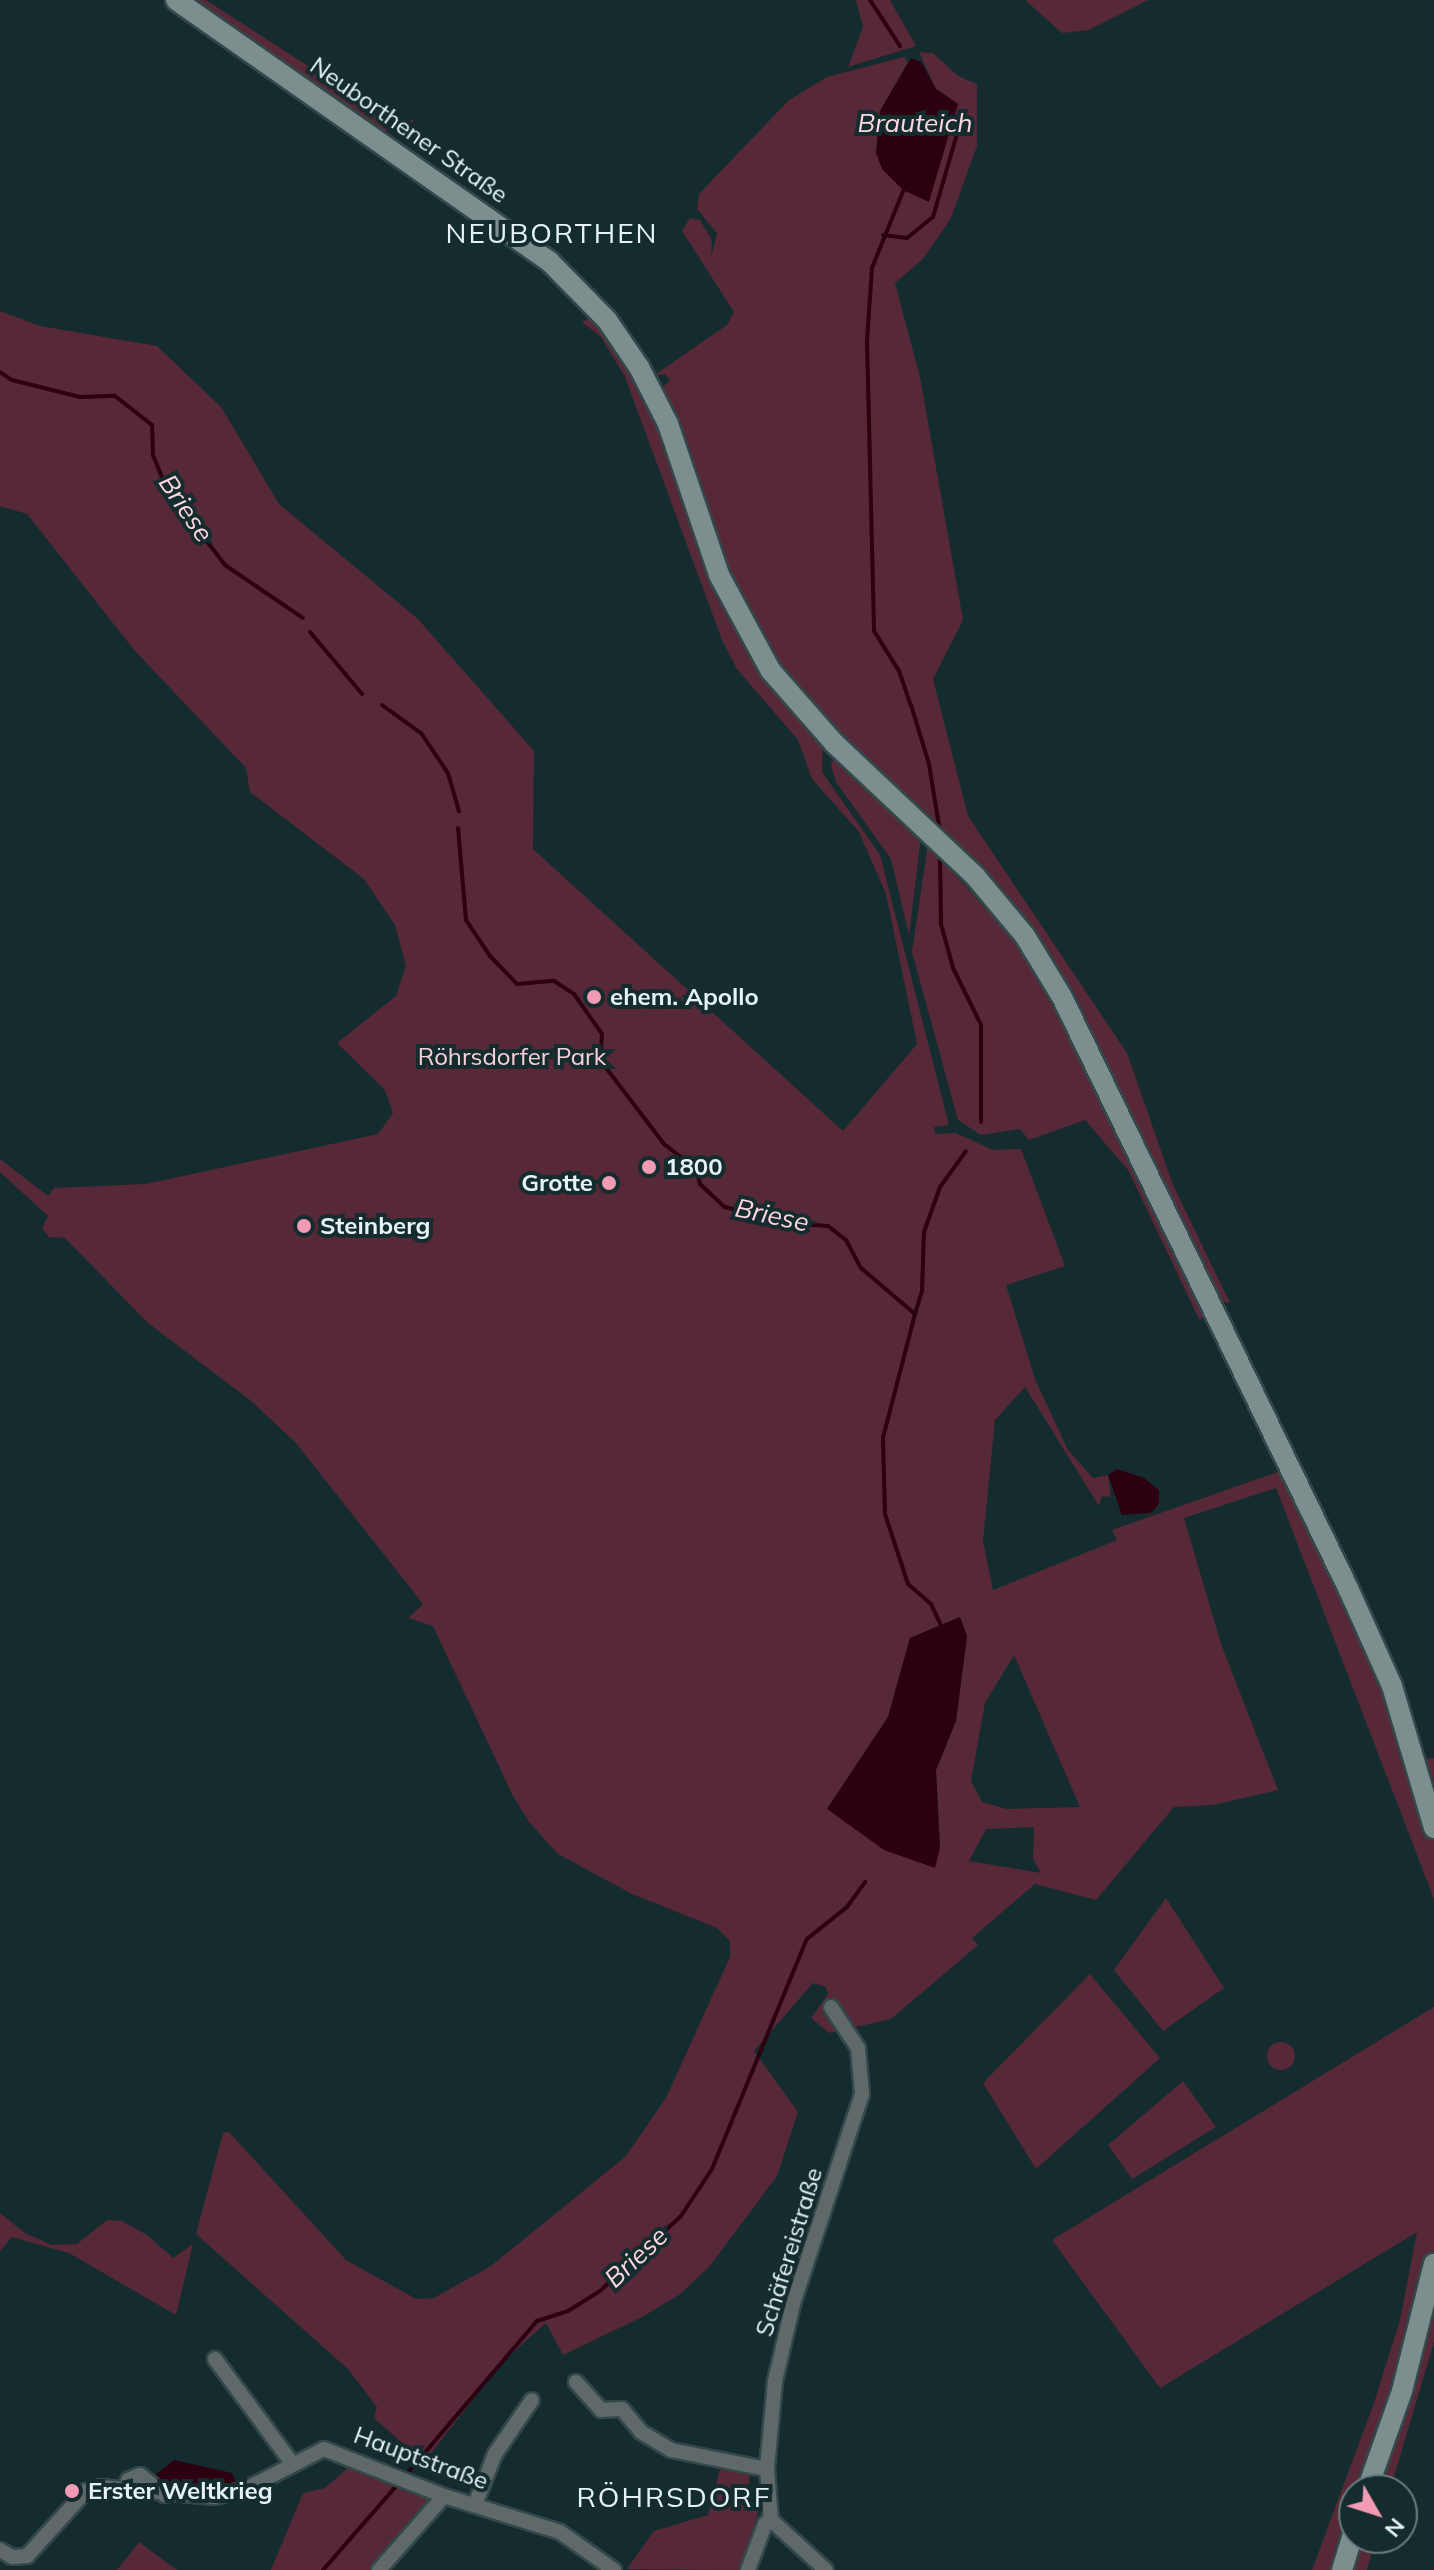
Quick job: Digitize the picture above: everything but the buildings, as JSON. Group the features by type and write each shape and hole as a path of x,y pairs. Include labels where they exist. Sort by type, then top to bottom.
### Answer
{"main road":[{"name":"Neuborthener Straße","path":"176,0 501,225 578,287 639,367 668,424 719,575 758,652 813,720 975,876 1025,936 1062,997 1348,1588 1392,1686 1434,1828"},
{"path":"1372,2474 1433,2277"}],"street":[{"name":"Schäfereistraße","path":"771,2520 767,2469 775,2381 791,2309 862,2094 858,2048 831,2007"},
{"path":"215,2359 292,2463"},
{"path":"576,2382 601,2410 622,2409 657,2444 700,2458 767,2469"},
{"path":"476,2502 495,2454 532,2400"},
{"name":"Hauptstraße","path":"0,2550 12,2557 27,2556 86,2491 101,2487 215,2497 248,2488 324,2449 444,2496 476,2502 560,2532 614,2570"},
{"path":"128,2480 140,2475 165,2495"},
{"path":"379,2570 444,2496"},
{"path":"748,2570 765,2524 771,2520 826,2570"}],"green space":[{"path":"187,0 206,0 398,124 415,119 405,132 396,126 381,134"},
{"path":"856,0 890,0 916,46 848,67 863,27"},
{"path":"1025,0 1148,0 1089,30 1062,33"},
{"path":"919,52 933,53 958,76 977,84 977,146 951,218 923,259 895,283 920,377 963,620 933,679 968,816 1127,1053 1173,1185 1230,1303 1218,1300 982,869 838,736 778,667 736,598 660,389 670,381 665,374 653,376 727,325 734,312 682,231 690,218 700,220 712,240 711,258 717,233 697,209 699,194 788,101 827,77 904,57 908,62 880,111 876,153 949,131 956,116 950,98 936,89"},
{"name":"Röhrsdorfer Park","path":"0,311 40,326 157,346 221,407 279,504 418,619 534,751 533,849 843,1131 917,1044 886,894 859,832 812,779 798,740 737,669 722,640 625,377 601,337 582,322 593,316 651,402 736,630 823,741 822,772 880,855 949,1125 934,1127 935,1134 956,1133 993,1150 1021,1149 1065,1266 1006,1285 1035,1379 1068,1450 1093,1478 1108,1475 1111,1497 1102,1496 1099,1506 1025,1387 995,1420 983,1541 993,1590 1117,1540 1112,1530 1278,1472 1283,1482 1289,1479 1340,1583 1412,1760 1434,1758 1434,1899 1276,1488 1184,1518 1221,1644 1278,1790 1213,1805 1174,1807 1096,1900 1035,1884 972,1938 978,1945 891,2019 829,2033 811,2018 828,1994 826,1987 813,1983 754,2051 798,2112 777,2176 709,2267 679,2295 642,2317 563,2355 546,2323 503,2361 424,2462 374,2418 377,2407 348,2369 196,2234 223,2133 229,2132 346,2260 416,2299 434,2298 491,2266 625,2157 666,2098 730,1957 730,1941 717,1928 632,1894 558,1854 529,1822 513,1796 433,1626 408,1618 423,1604 296,1443 250,1400 148,1323 65,1238 49,1237 42,1228 48,1216 0,1172 0,1159 48,1196 54,1188 146,1184 378,1134 393,1113 385,1090 337,1043 396,996 406,966 395,925 364,879 250,792 246,768 135,651 27,514 0,506","holes":["960,1617 967,1636 956,1721 936,1770 940,1848 827,1809 888,1717 910,1638","1014,1655 1080,1807 1007,1809 982,1802 971,1781 985,1703","1034,1827 1033,1859 1041,1873 969,1861 986,1829"]},
{"path":"836,754 921,838 909,935 891,859 836,782 831,765"},
{"path":"928,844 1035,964 1206,1308 1200,1321 1128,1170 1085,1120 1029,1140 1020,1129 981,1135 958,1120 912,952"},
{"path":"1166,1898 1224,1988 1163,2031 1114,1970"},
{"path":"1090,1974 1160,2058 1036,2169 983,2083"},
{"path":"1434,2007 1434,2342 1395,2474 1348,2474 1400,2320 1417,2232 1160,2388 1052,2240"},
{"path":"1281,2042 1291,2046 1295,2056 1291,2066 1281,2070 1271,2066 1267,2056 1271,2046"},
{"path":"1183,2081 1216,2127 1132,2179 1108,2145"},
{"path":"0,2213 25,2233 52,2245 77,2244 107,2220 122,2221 147,2235 173,2258 193,2244 176,2315 69,2253 12,2237 0,2251"},
{"path":"349,2467 429,2498 431,2504 372,2570 271,2570 303,2493 325,2488"},
{"path":"720,2469 750,2475 746,2503 760,2505 742,2570 627,2569 654,2531 708,2515"},
{"path":"1338,2500 1338,2554 1372,2554 1367,2570 1312,2570"},
{"path":"139,2542 177,2570 117,2570"}],"water":[{"name":"Brauteich","path":"911,58 921,62 936,89 958,104 929,202 903,190 882,169 876,153 880,111"},
{"path":"1117,1469 1144,1478 1159,1490 1159,1504 1151,1513 1122,1515 1108,1475"},
{"path":"960,1617 967,1636 956,1721 936,1770 940,1848 935,1868 884,1850 827,1809 888,1717 910,1638"},
{"path":"174,2460 232,2473 236,2482 212,2491 164,2488 146,2473 155,2475"}],"waterway":[{"path":"870,0 900,46"},
{"path":"883,235 907,238 933,217 959,127"},
{"path":"904,189 872,268 867,341 874,631 899,671 911,705 929,764 940,832"},
{"name":"Briese","path":"0,372 12,380 80,397 115,396 152,425 153,455 166,487 183,497 195,526 225,565 303,618"},
{"name":"Briese","path":"310,632 362,694"},
{"name":"Briese","path":"382,705 421,733 448,773 459,811"},
{"name":"Briese","path":"458,828 466,920 490,956 517,984 554,981 574,994 602,1034 600,1060 664,1144 696,1169 700,1184 725,1207 785,1223 828,1226 846,1240 861,1268 915,1314 883,1438 885,1514 908,1584 931,1604 941,1625"},
{"path":"940,853 941,924 953,968 981,1025 981,1122"},
{"path":"915,1314 922,1291 924,1232 940,1187 966,1151"},
{"name":"Briese","path":"405,2476 537,2321 568,2311 600,2291 681,2216 712,2169 807,1939 847,1907 865,1882"},
{"name":"Briese","path":"323,2570 399,2483"}],"place":[{"name":"ehem. Apollo","path":"594,997"},
{"name":"1800","path":"649,1167"},
{"name":"Grotte","path":"609,1183"},
{"name":"Steinberg","path":"304,1226"},
{"name":"Erster Weltkrieg","path":"72,2491"}],"district":[{"name":"NEUBORTHEN","path":"552,233"},
{"name":"RÖHRSDORF","path":"674,2497"}]}
